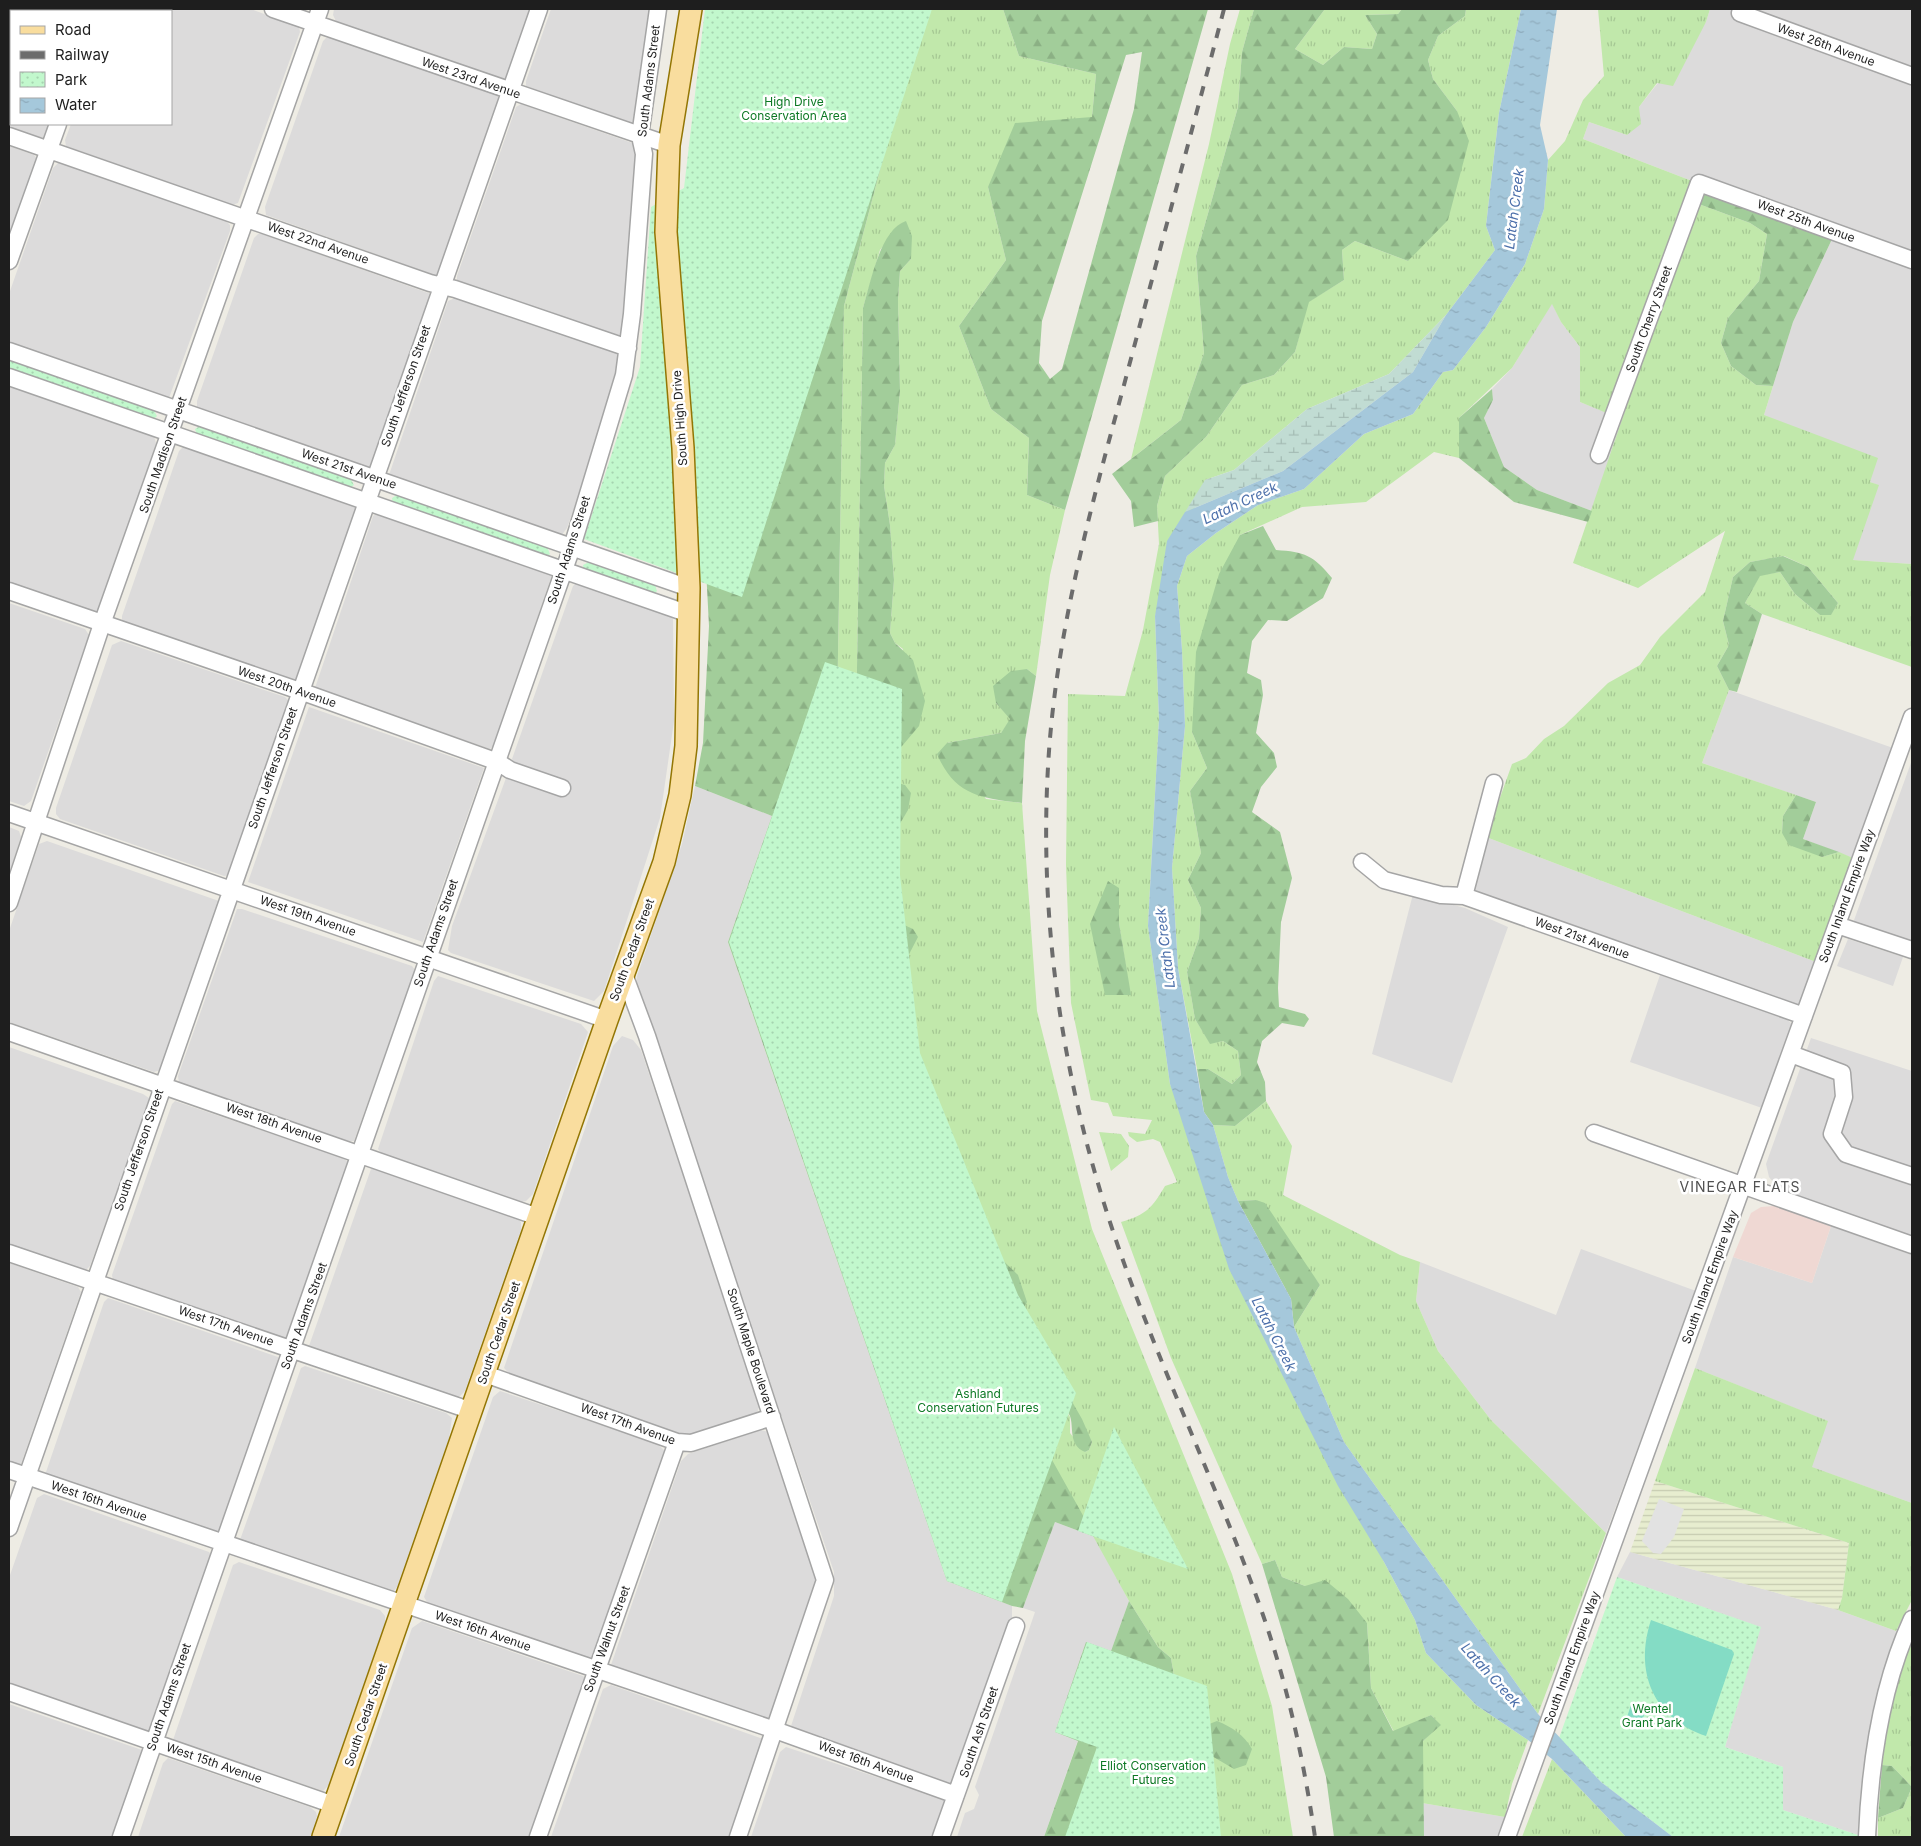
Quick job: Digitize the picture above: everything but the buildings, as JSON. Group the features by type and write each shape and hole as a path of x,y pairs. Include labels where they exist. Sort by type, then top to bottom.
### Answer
{"main road":[{"name":"South High Drive","path":"674,828 686,746 690,588 683,448 666,232 669,145 690,9"},
{"name":"South Cedar Street","path":"324,1837 538,1216 664,862 674,828"}],"street":[{"name":"West 23rd Avenue","path":"273,9 317,16 510,91 669,145"},
{"name":"South Jefferson Street","path":"9,1528 93,1282 539,9"},
{"name":"South Adams Street","path":"121,1837 222,1542 498,762 572,547 614,411 628,348 644,154 640,136 658,9"},
{"name":"West 26th Avenue","path":"1740,13 1912,76"},
{"name":"South Madison Street","path":"9,903 102,624 171,434 244,218 317,16"},
{"path":"9,261 58,125"},
{"name":"West 22nd Avenue","path":"9,136 628,348"},
{"name":"West 25th Avenue","path":"1699,183 1912,260"},
{"name":"South Cherry Street","path":"1599,456 1699,183"},
{"name":"West 21st Avenue","path":"9,351 690,588"},
{"name":"West 21st Avenue","path":"9,377 689,614"},
{"name":"West 20th Avenue","path":"9,591 300,691 498,762 510,770 562,788"},
{"name":"South Inland Empire Way","path":"1507,1837 1912,717"},
{"path":"1464,896 1494,784"},
{"name":"West 19th Avenue","path":"9,814 607,1020"},
{"name":"West 21st Avenue","path":"1362,862 1384,880 1441,895 1464,896 1804,1016"},
{"path":"1836,925 1912,950"},
{"name":"South Maple Boulevard","path":"624,974 647,1036 825,1580 738,1837"},
{"name":"West 18th Avenue","path":"9,1032 538,1216"},
{"path":"1791,1054 1842,1073 1844,1097 1832,1134 1846,1154 1912,1176"},
{"path":"1594,1133 1912,1245"},
{"name":"West 17th Avenue","path":"9,1254 292,1348 472,1411"},
{"name":"West 17th Avenue","path":"485,1374 677,1442 691,1443 772,1416"},
{"name":"South Walnut Street","path":"538,1837 677,1442"},
{"name":"West 16th Avenue","path":"9,1470 775,1730 956,1795"},
{"path":"1867,1837 1878,1722 1898,1648 1912,1618"},
{"name":"South Ash Street","path":"941,1837 1016,1626"},
{"name":"West 15th Avenue","path":"9,1692 334,1804"}],"shaded area":[{"path":"9,9 93,9 10,10 10,125 51,125 43,138 9,128"},
{"path":"251,9 299,27 300,32 238,203 232,205 66,146 65,140 71,125 172,125 172,10 112,10"},
{"path":"334,9 534,9 506,80 504,80 336,21 333,15"},
{"path":"551,9 655,9 637,121 628,124 526,86 526,81"},
{"path":"1710,9 1912,9 1912,253 1692,181 1583,139 1589,122 1627,135 1639,107 1706,22"},
{"path":"332,37 498,95 501,99 437,276 266,215 265,207 323,41 326,38"},
{"path":"521,104 638,145 623,333 619,336 457,280 516,107"},
{"path":"9,146 34,155 38,160 9,247"},
{"path":"58,163 65,163 226,221 230,225 230,231 169,398 165,399 9,345 9,294 53,168"},
{"path":"258,234 431,294 371,467 368,469 197,409 197,401 254,238"},
{"path":"1833,237 1912,267 1912,564 1852,560 1878,485 1870,482 1764,415 1793,322"},
{"path":"455,298 616,353 620,357 617,388 567,528 561,536 389,475 448,301"},
{"path":"1552,303 1561,322 1580,347 1580,402 1623,419 1592,511 1537,490 1504,467 1484,418 1493,400 1492,389 1512,368"},
{"path":"9,384 151,434 155,439 156,444 99,609 94,613 9,585"},
{"path":"183,447 357,507 297,682 122,622 122,616 179,451"},
{"path":"378,513 552,575 493,746 490,749 315,688 373,516"},
{"path":"576,583 670,615 673,619 674,721 660,818 604,991 594,1001 451,953 448,950 452,926 506,778 515,765 512,759 573,586"},
{"path":"9,603 85,629 89,635 31,801 24,806 9,801"},
{"path":"121,641 285,697 289,701 230,875 224,876 60,819 56,814 56,808 112,645"},
{"path":"1729,690 1893,748 1853,858 1803,839 1816,802 1702,763"},
{"path":"309,707 484,768 423,942 248,882"},
{"path":"1912,760 1912,943 1853,923"},
{"path":"695,786 772,816 728,942 947,1581 1012,1606 1012,1624 952,1784 792,1729 791,1726 834,1596 834,1572 636,986 637,976 682,844"},
{"path":"9,827 19,831 21,837 9,874"},
{"path":"1486,837 1816,962 1801,1001 1797,1005 1482,897 1474,888"},
{"path":"47,841 219,901 161,1070 154,1072 9,1022 9,931 39,844"},
{"path":"1413,894 1465,908 1508,927 1452,1083 1372,1054"},
{"path":"237,909 242,909 412,966 415,970 354,1141 345,1141 179,1083 178,1076"},
{"path":"1848,939 1903,957 1893,986 1837,966"},
{"path":"1660,975 1786,1019 1791,1023 1792,1026 1762,1108 1630,1062"},
{"path":"438,976 581,1024 588,1032 533,1194 526,1201 521,1202 382,1154 378,1149 434,981"},
{"path":"622,1036 633,1040 641,1050 760,1404 757,1413 695,1435 684,1435 511,1375 504,1368 613,1046"},
{"path":"1811,1038 1912,1071 1912,1241 1797,1200 1778,1188 1769,1177 1766,1164"},
{"path":"9,1047 143,1094 149,1098 90,1266 86,1270 9,1244"},
{"path":"175,1101 343,1158 348,1162 287,1338 284,1340 113,1280 112,1275 172,1104"},
{"path":"371,1169 376,1169 515,1217 521,1222 521,1230 465,1391 456,1398 309,1346"},
{"path":"1774,1206 1831,1226 1812,1283 1733,1257 1751,1213 1761,1207"},
{"path":"1831,1226 1912,1255 1912,1503 1811,1467 1827,1421 1695,1368 1733,1257 1812,1283"},
{"path":"1581,1249 1696,1291 1606,1533 1491,1420 1438,1351 1416,1301 1420,1262 1556,1315"},
{"path":"9,1263 78,1287 81,1292 20,1467 9,1465"},
{"path":"108,1298 278,1357 279,1360 219,1534 45,1475 104,1302"},
{"path":"305,1366 446,1413 452,1418 449,1438 397,1587 392,1593 240,1540 301,1368"},
{"path":"500,1391 656,1443 664,1450 592,1661 429,1605 424,1597 493,1397"},
{"path":"761,1430 768,1432 819,1587 769,1721 613,1668 611,1665 681,1461 688,1454"},
{"path":"44,1494 209,1552 211,1555 150,1732 148,1733 9,1685 9,1578 37,1498"},
{"path":"1659,1499 1684,1509 1674,1537 1661,1554 1653,1553 1642,1541"},
{"path":"1055,1522 1095,1537 1129,1601 1111,1651 1086,1643 1055,1732 1078,1740 1044,1837 957,1837 965,1813 974,1809 979,1795 975,1787 1035,1612 1023,1608"},
{"path":"1630,1552 1838,1610 1896,1631 1863,1769 1858,1835 1783,1810 1783,1767 1725,1747 1760,1627 1617,1577"},
{"path":"239,1562 380,1610 385,1616 385,1623 329,1785 323,1791 173,1740 233,1565"},
{"path":"422,1621 583,1676 587,1680 533,1837 339,1837 412,1628"},
{"path":"611,1685 763,1739 733,1837 551,1837 603,1689"},
{"path":"9,1704 142,1750 114,1837 9,1837"},
{"path":"786,1747 943,1799 948,1803 940,1837 751,1837 780,1752"},
{"path":"168,1758 310,1807 316,1812 317,1816 311,1837 138,1837 163,1763"},
{"path":"1422,1803 1505,1817 1497,1837 1424,1837"}],"green space":[{"name":"High Drive Conservation Area","path":"705,9 932,9 742,597 584,539 640,367 651,207 684,188"},
{"path":"927,9 1003,9 1019,56 1096,74 1092,117 988,187 1006,260 959,326 991,409 1029,438 1027,495 1065,510 1050,575 1036,676 1027,669 996,703 1011,719 1001,733 947,743 986,799 1022,803 1037,1011 1092,1229 1232,1574 1272,1706 1293,1837 1200,1837 1171,1658 1158,1647 1129,1601 831,1063 844,306 913,46","holes":["902,223 911,259 900,271 898,300 900,391 895,445 885,463 884,486 890,525 894,580 890,633 895,643 903,649 879,778 902,924 854,847 863,308 880,250","983,1241 1092,1442 1089,1450 1085,1452 1070,1433 1070,1417 1056,1395"]},
{"path":"1003,9 1208,9 1065,510 1027,495 1029,438 991,409 959,326 1006,260 988,187 1015,123 1092,117 1096,74 1019,56","holes":["1142,52 1134,109 1062,369 1050,379 1039,363 1042,321 1126,55"]},
{"path":"1240,9 1254,9 1242,52 1238,107 1196,256 1204,353 1181,420 1131,459 1209,144 1230,44"},
{"path":"1254,9 1325,9 1295,49 1323,65 1344,47 1372,49 1377,34 1365,15 1398,14 1402,9 1466,9 1465,16 1438,36 1428,60 1433,79 1457,111 1469,141 1448,220 1408,261 1355,241 1342,250 1344,280 1309,302 1295,352 1274,375 1242,385 1206,437 1165,476 1157,506 1158,521 1134,527 1131,501 1112,474 1181,420 1204,353 1196,256 1238,107 1242,52"},
{"path":"1325,9 1402,9 1398,14 1365,15 1377,34 1372,49 1344,47 1323,65 1295,49"},
{"path":"1466,9 1521,9 1499,113 1486,226 1495,250 1446,315 1389,374 1307,409 1234,470 1205,480 1155,616 1159,719 1148,926 1170,1084 1384,1562 1415,1620 1426,1653 1476,1705 1528,1740 1512,1784 1505,1817 1422,1803 1423,1741 1440,1725 1431,1715 1394,1732 1371,1688 1367,1623 1305,1586 1282,1577 1275,1560 1262,1564 1171,1358 1121,1222 1137,1217 1148,1210 1165,1186 1177,1182 1160,1142 1153,1139 1137,1142 1129,1136 1128,1132 1145,1134 1152,1120 1113,1116 1108,1103 1091,1100 1071,1003 1066,865 1068,694 1125,696 1143,630 1159,544 1157,506 1165,476 1206,437 1242,385 1274,375 1295,352 1308,302 1344,280 1342,250 1355,241 1408,261 1457,111 1433,79 1428,60 1438,36 1465,16","holes":["1119,888 1119,923 1130,994 1105,995"]},
{"path":"1598,9 1710,9 1706,22 1673,86 1657,83 1639,107 1641,124 1627,135 1589,122 1583,139 1692,181 1609,414 1580,402 1580,347 1561,322 1552,304 1512,368 1459,418 1459,458 1434,452 1366,502 1302,507 1240,535 1192,732 1207,768 1190,791 1201,853 1188,880 1201,908 1199,938 1187,972 1195,1019 1210,1043 1223,1041 1238,1051 1241,1075 1232,1084 1208,1069 1197,1069 1178,968 1172,868 1185,726 1177,586 1187,556 1216,533 1258,505 1304,489 1364,434 1413,414 1443,372 1453,370 1486,327 1525,264 1544,209 1548,160 1565,141 1583,100 1604,76"},
{"path":"913,46 844,306 831,1063 1095,1537 1055,1522 1023,1608 1012,1606 947,1581 728,942 772,816 695,786 703,743 709,626 700,454"},
{"path":"1711,191 1833,237 1793,322 1773,386 1756,385 1731,366 1721,343 1728,318 1759,281 1767,234 1750,223 1696,203 1703,194"},
{"path":"1696,203 1750,223 1767,234 1759,281 1728,318 1721,343 1731,366 1756,385 1773,386 1764,415 1878,458 1870,482 1879,485 1853,560 1912,564 1912,667 1762,614 1745,603 1760,575 1780,572 1795,594 1820,615 1831,614 1838,603 1808,567 1784,556 1750,562 1733,577 1723,621 1729,645 1717,666 1729,690 1702,763 1796,795 1783,816 1782,833 1822,857 1839,852 1853,858 1816,962 1486,837 1512,764 1526,758 1544,739 1564,726 1608,683 1640,665 1660,637 1705,592 1725,531 1638,588 1573,563"},
{"path":"906,221 912,236 911,259 900,271 898,300 900,391 895,445 885,463 884,486 890,525 894,580 890,633 895,643 913,660 925,701 919,726 891,759 880,778 905,785 911,793 908,810 898,827 895,847 902,924 913,929 918,937 905,962 854,847 863,308 877,259 883,246 897,226"},
{"path":"1446,315 1413,372 1283,471 1185,512 1205,480 1234,470 1307,409 1389,374"},
{"path":"9,359 153,409 157,416 153,420 9,371"},
{"path":"1492,389 1493,400 1484,418 1504,467 1537,490 1592,511 1588,522 1514,502 1459,458 1459,418"},
{"path":"200,426 350,478 354,485 349,488 197,435 195,429"},
{"path":"397,495 547,547 550,554 546,557 393,504 392,498"},
{"path":"1263,526 1276,550 1308,556 1319,564 1332,578 1323,598 1287,621 1268,620 1252,641 1247,673 1261,680 1263,695 1256,733 1274,753 1277,767 1261,787 1252,812 1280,832 1292,878 1281,922 1279,1007 1305,1014 1309,1019 1304,1027 1282,1023 1262,1041 1257,1062 1265,1082 1266,1101 1235,1126 1213,1125 1204,1112 1197,1069 1208,1069 1232,1084 1241,1075 1238,1051 1223,1041 1210,1044 1195,1019 1187,972 1199,938 1201,908 1188,880 1201,853 1190,791 1207,768 1192,732 1196,652 1219,574 1240,535"},
{"path":"1783,556 1808,567 1838,603 1831,615 1820,615 1795,594 1780,572 1760,576 1745,603 1762,614 1737,692 1729,690 1717,666 1729,645 1723,621 1733,577 1750,562"},
{"path":"589,562 655,585 657,591 654,594 584,571 583,565"},
{"name":"Ashland Conservation Futures","path":"825,662 902,689 900,875 920,1053 1018,1295 1076,1393 1002,1602 947,1581 729,942"},
{"path":"1027,669 1036,676 1025,741 1022,803 982,796 961,787 944,768 937,754 947,743 1001,733 1010,719 996,703 993,686 1011,671"},
{"path":"1796,795 1816,802 1803,839 1839,852 1822,857 1789,845 1782,833 1783,816"},
{"path":"1108,881 1119,888 1119,923 1131,995 1105,995 1090,924"},
{"path":"1266,1101 1292,1146 1283,1195 1400,1255 1420,1262 1416,1301 1438,1351 1491,1420 1606,1533 1538,1714 1344,1442 1294,1327 1320,1285 1256,1200 1238,1201 1228,1177 1213,1125 1235,1126"},
{"path":"1099,1132 1121,1134 1129,1146 1128,1157 1111,1171"},
{"path":"1256,1200 1265,1203 1320,1285 1294,1327 1291,1299 1238,1201"},
{"path":"983,1241 1018,1275 1027,1302 1021,1313 1082,1419 1092,1442 1089,1450 1085,1452 1076,1445 1070,1416 1056,1395"},
{"path":"1695,1368 1828,1421 1812,1467 1912,1503 1912,1600 1896,1631 1838,1610 1842,1598 1849,1543 1655,1481"},
{"path":"1114,1427 1188,1569 1078,1531"},
{"path":"1655,1481 1849,1543 1842,1598 1838,1610 1630,1552"},
{"path":"1275,1560 1282,1577 1305,1586 1325,1580 1348,1599 1367,1623 1371,1688 1393,1731 1431,1715 1441,1725 1423,1741 1424,1837 1334,1837 1326,1777 1262,1564"},
{"name":"Wentel Grant Park","path":"1617,1577 1761,1627 1725,1747 1783,1767 1783,1810 1858,1835 1858,1837 1673,1837 1601,1782 1559,1738"},
{"name":"Elliot Conservation Futures","path":"1129,1601 1158,1647 1171,1658 1200,1837 1044,1837 1078,1741 1055,1732 1086,1642 1111,1651"},
{"path":"1651,1620 1732,1650 1734,1654 1706,1736 1688,1728 1673,1718 1652,1691 1647,1675 1645,1658 1646,1639"},
{"name":"Elliot Conservation Futures","path":"1087,1642 1207,1686 1221,1837 1065,1837 1097,1747 1055,1732"},
{"path":"1910,1646 1912,1650 1912,1787 1892,1766 1882,1765 1895,1689"},
{"path":"1632,1702 1647,1708 1641,1723 1627,1717"},
{"path":"1217,1721 1237,1732 1249,1744 1252,1749 1246,1765 1234,1769 1205,1752 1204,1726"},
{"path":"1552,1759 1626,1837 1522,1837"},
{"path":"1882,1765 1892,1766 1912,1787 1903,1808 1878,1818"},
{"path":"1912,1787 1912,1837 1878,1837 1878,1818 1903,1808"}],"water":[{"name":"Latah Creek","path":"1521,9 1557,9 1540,125 1548,160 1544,209 1525,264 1486,327 1453,370 1443,372 1413,414 1364,434 1304,489 1258,505 1216,533 1187,556 1177,586 1185,726 1172,868 1178,968 1204,1112 1213,1125 1228,1177 1238,1201 1291,1299 1294,1327 1344,1442 1538,1714 1601,1782 1673,1837 1626,1837 1552,1759 1528,1740 1476,1705 1426,1653 1415,1620 1384,1562 1338,1486 1229,1269 1170,1084 1148,926 1159,719 1155,616 1167,541 1185,512 1283,471 1413,372 1446,315 1495,250 1486,226 1499,113"}],"railway":[{"path":"1224,9 1099,480 1066,622 1052,718 1048,767 1047,871 1050,924 1062,1028 1083,1130 1114,1235 1134,1290 1222,1506 1272,1642 1294,1725 1315,1837"}],"district":[{"name":"VINEGAR FLATS","path":"1740,1187"}]}
